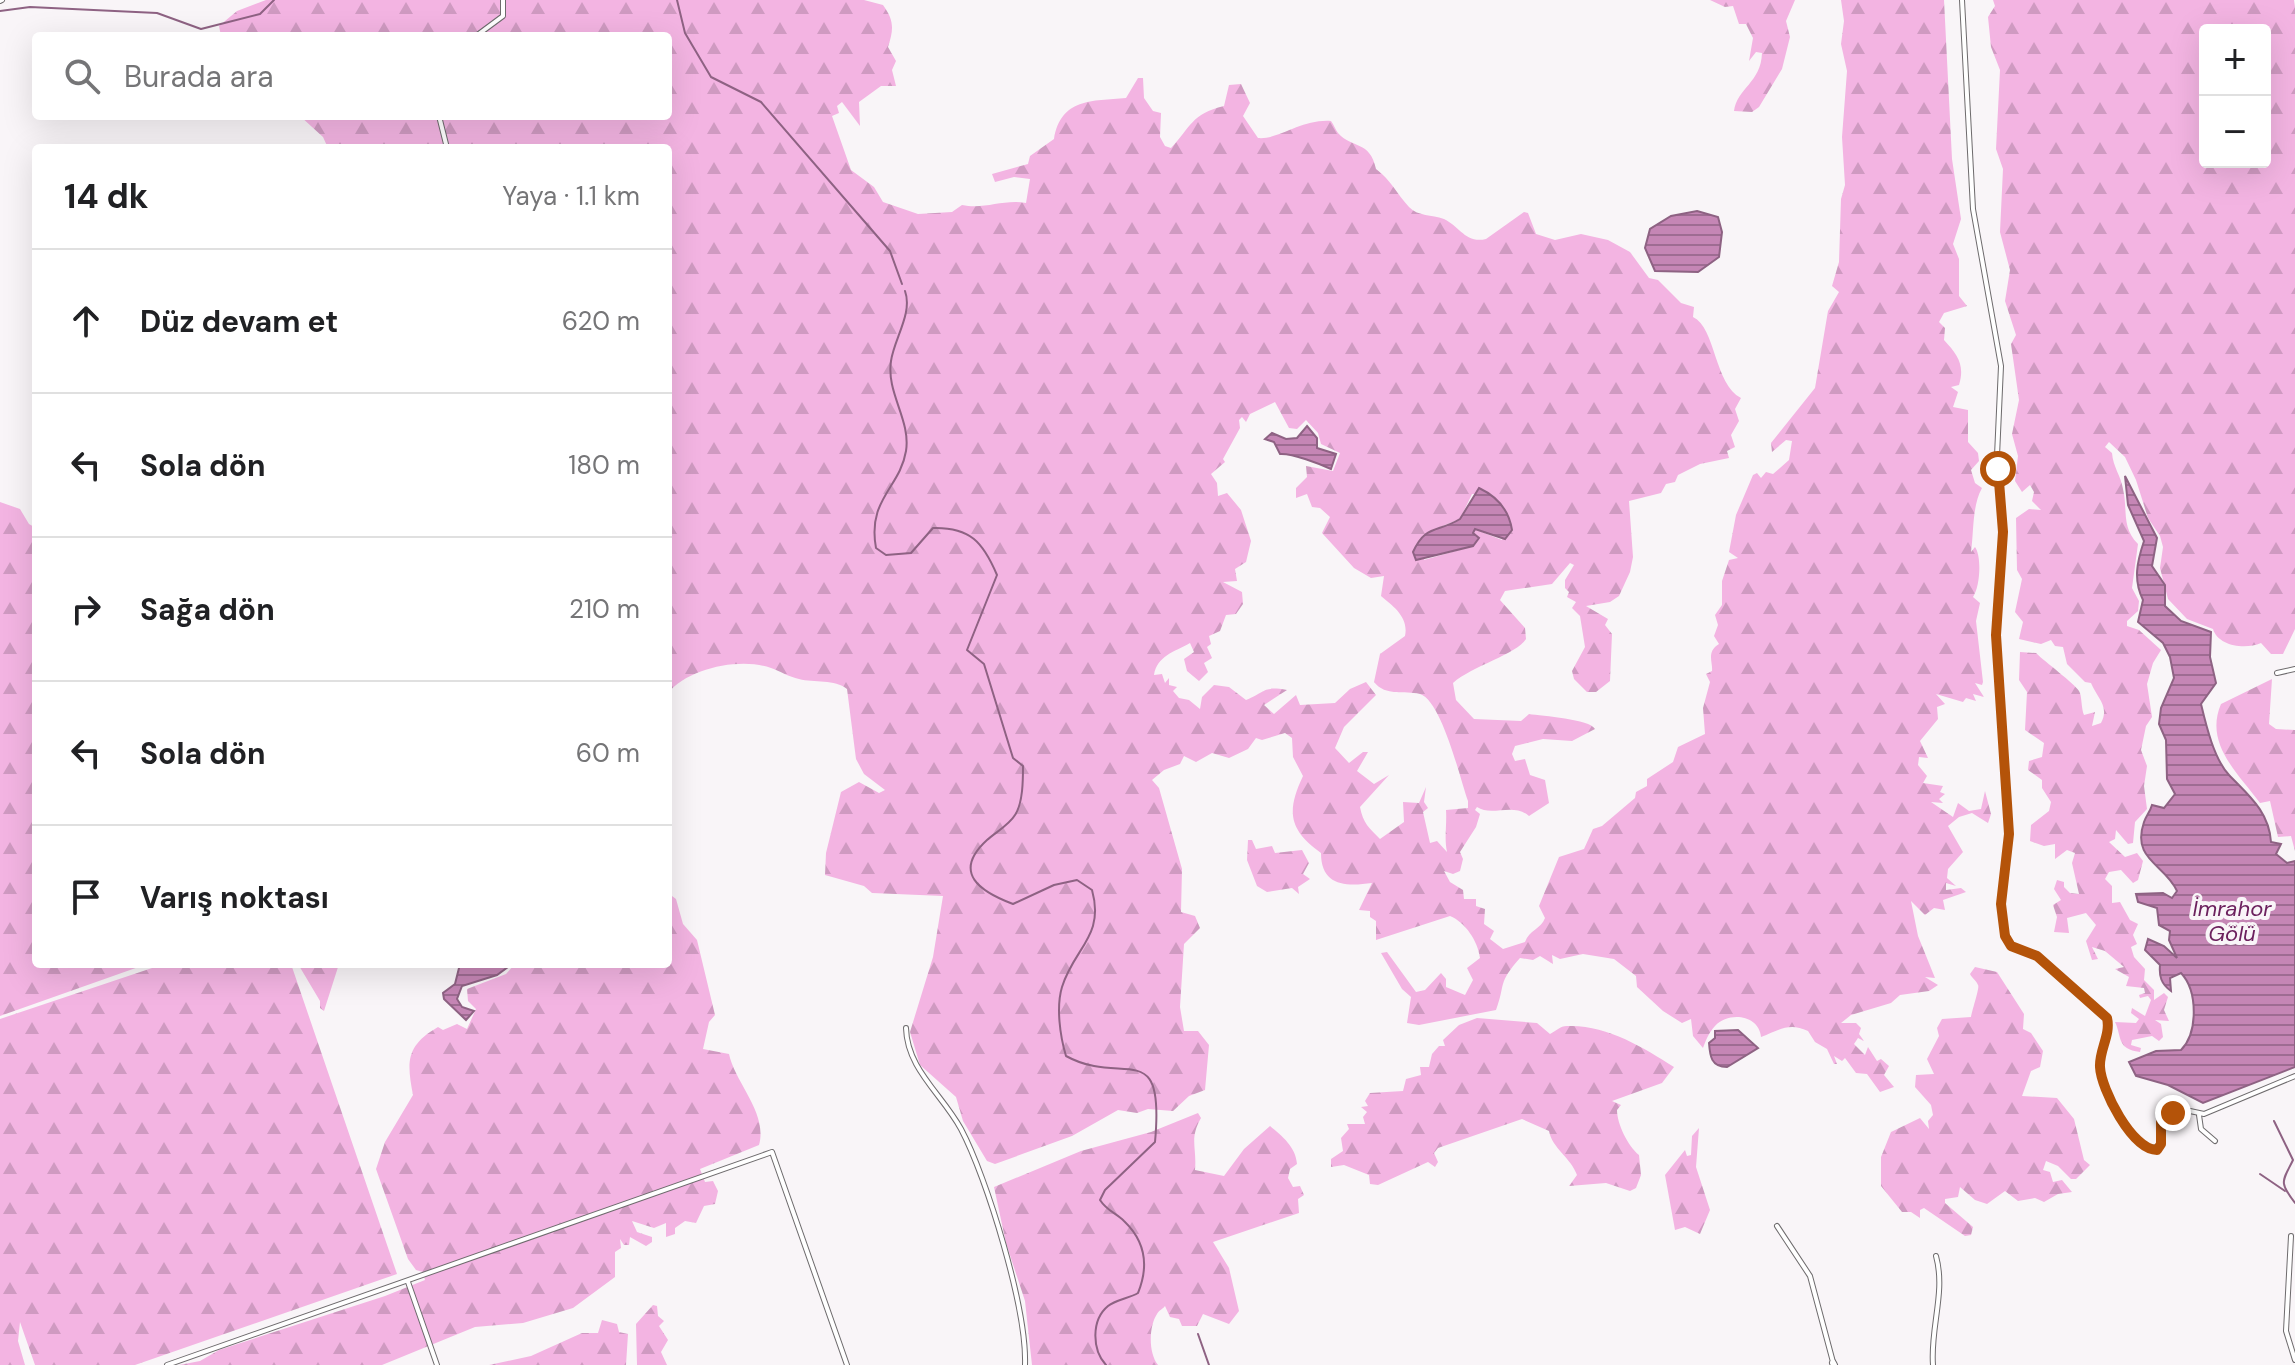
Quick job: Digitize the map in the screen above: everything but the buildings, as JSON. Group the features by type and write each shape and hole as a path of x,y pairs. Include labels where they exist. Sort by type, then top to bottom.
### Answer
{"street":[{"path":"481,32 503,16 503,0"},
{"path":"1962,0 1973,209 2001,366 1997,456 2003,532 1996,614 2009,834 2001,904 2005,936 2011,946 2037,956 2107,1018 2099,1062 2103,1083 2116,1110 2140,1143 2151,1150 2160,1147 2161,1122 2168,1114 2190,1111 2199,1115 2295,1076"},
{"path":"440,120 446,144"},
{"path":"2277,673 2295,669"},
{"path":"906,1028 907,1050 915,1066 945,1102 977,1160 1015,1298 1025,1365"},
{"path":"2199,1115 2201,1129 2215,1141"},
{"path":"167,1365 772,1152 847,1365"},
{"path":"1777,1226 1810,1276 1833,1364"},
{"path":"2291,1236 2286,1331 2295,1360"},
{"path":"1933,1365 1932,1344 1940,1285 1936,1256"},
{"path":"408,1282 437,1365"}],"green space":[{"path":"266,0 864,0 883,5 891,20 888,47 896,61 892,70 896,86 881,86 859,102 860,126 842,102 837,106 839,113 832,116 851,170 874,187 883,202 918,214 952,212 962,205 1026,203 1030,179 1014,177 995,182 992,174 1028,164 1030,156 1054,139 1063,116 1071,109 1090,101 1126,98 1138,78 1143,78 1144,98 1153,111 1161,113 1160,137 1165,146 1171,148 1198,117 1224,106 1229,85 1241,84 1250,103 1243,116 1258,138 1274,136 1310,123 1331,121 1343,138 1370,153 1376,169 1409,207 1421,214 1444,219 1468,237 1486,239 1524,212 1528,213 1536,234 1555,240 1581,234 1608,240 1630,252 1649,278 1658,280 1681,303 1694,307 1693,317 1706,332 1725,381 1741,398 1735,409 1739,421 1731,435 1735,447 1727,451 1729,458 1700,464 1678,475 1675,482 1666,484 1661,493 1629,501 1633,557 1630,572 1619,596 1610,602 1586,606 1608,619 1605,625 1612,634 1610,681 1596,692 1587,692 1574,679 1572,671 1585,647 1580,616 1572,608 1576,602 1567,597 1569,592 1565,588 1565,580 1574,565 1570,563 1552,584 1505,591 1500,600 1525,628 1526,639 1513,650 1453,683 1456,700 1474,719 1521,721 1529,714 1575,720 1595,729 1572,741 1543,739 1515,746 1512,754 1515,761 1525,759 1530,775 1545,780 1549,803 1529,816 1516,810 1489,811 1477,807 1475,810 1480,814 1476,827 1460,852 1463,859 1460,871 1453,874 1444,871 1450,882 1463,890 1464,899 1476,899 1476,906 1485,909 1484,924 1494,931 1490,939 1503,949 1525,942 1543,922 1545,918 1539,906 1559,857 1584,849 1593,829 1602,826 1635,798 1636,792 1647,786 1647,779 1673,762 1678,747 1705,734 1703,708 1710,682 1706,674 1712,671 1711,654 1719,644 1714,636 1718,625 1715,615 1722,605 1722,581 1729,560 1738,558 1729,552 1736,515 1753,475 1757,473 1761,478 1766,472 1773,474 1789,460 1792,441 1786,440 1772,452 1771,443 1815,388 1828,311 1839,292 1832,286 1839,262 1841,199 1845,185 1842,137 1847,71 1841,44 1844,21 1841,0 1944,0 1952,159 1961,219 1953,244 1959,259 1959,296 1967,306 1944,313 1939,322 1945,328 1944,340 1961,366 1959,385 1951,387 1958,392 1953,407 1968,410 1968,442 1978,453 1979,461 1971,470 1975,483 1982,488 1975,511 1971,552 1975,547 1979,565 1973,597 1980,603 1976,621 1983,682 1982,685 1975,683 1984,697 1973,694 1976,701 1966,698 1963,702 1936,694 1945,704 1937,707 1938,719 1920,741 1928,758 1919,757 1918,765 1927,776 1923,783 1943,786 1940,792 1945,794 1939,799 1943,803 1931,802 1953,817 1958,803 1969,811 1981,809 1985,791 1991,814 1988,823 1972,813 1959,817 1948,826 1963,852 1948,869 1947,878 1956,886 1946,883 1946,890 1961,888 1966,892 1943,900 1945,910 1934,908 1925,915 1911,901 1918,936 1935,978 1925,977 1938,985 1929,991 1900,995 1891,1003 1851,1015 1841,1023 1856,1023 1861,1028 1859,1034 1864,1041 1858,1038 1854,1044 1865,1055 1868,1047 1877,1061 1881,1059 1889,1066 1884,1075 1894,1087 1880,1092 1867,1074 1856,1073 1845,1058 1842,1061 1834,1056 1837,1064 1834,1064 1827,1049 1801,1028 1784,1028 1761,1037 1755,1024 1749,1020 1728,1018 1713,1028 1703,1048 1693,1036 1691,1019 1682,1023 1663,1011 1637,987 1636,976 1614,959 1583,954 1560,959 1552,955 1553,964 1540,956 1533,960 1520,958 1505,979 1496,1010 1419,1025 1407,1023 1411,997 1402,989 1381,953 1387,952 1416,992 1425,990 1441,973 1446,979 1446,987 1465,995 1473,980 1467,968 1480,958 1477,945 1466,927 1450,916 1376,940 1376,921 1370,917 1370,911 1359,910 1372,883 1344,884 1330,878 1322,864 1321,853 1297,828 1294,800 1303,776 1293,757 1292,738 1285,733 1262,740 1256,738 1248,749 1229,758 1212,753 1196,762 1184,756 1180,764 1164,770 1152,780 1159,788 1182,869 1181,912 1195,916 1200,928 1184,944 1180,1007 1184,1031 1198,1031 1209,1045 1205,1090 1189,1096 1173,1111 1148,1109 1137,1113 1118,1110 1072,1136 995,1164 987,1161 963,1121 956,1097 920,1065 910,1032 933,957 943,896 872,893 864,886 825,875 826,853 841,792 859,782 879,793 885,790 864,774 856,759 847,689 837,684 799,679 759,665 730,664 701,671 672,689 672,144 326,144 304,120 672,120 672,32 220,32 219,26 237,11","holes":["1275,402 1289,428 1297,429 1306,420 1318,433 1321,444 1340,453 1333,471 1306,466 1307,477 1296,488 1296,498 1307,494 1312,507 1320,508 1330,517 1322,533 1354,568 1371,578 1384,576 1381,596 1395,608 1405,623 1405,636 1380,654 1374,682 1384,690 1420,694 1428,700 1443,725 1468,801 1468,808 1446,810 1447,852 1437,841 1430,843 1423,812 1428,808 1424,802 1426,787 1419,803 1403,802 1404,822 1380,839 1365,821 1360,807 1389,775 1374,784 1357,771 1368,752 1363,752 1349,763 1335,748 1344,727 1376,695 1366,682 1350,689 1335,703 1300,705 1296,695 1274,714 1264,705 1287,690 1269,689 1246,700 1229,687 1214,685 1202,697 1200,709 1189,700 1179,698 1173,691 1177,687 1169,685 1169,678 1165,683 1162,674 1154,675 1162,659 1190,643 1194,652 1184,659 1187,671 1199,681 1208,672 1204,663 1212,658 1207,647 1211,644 1209,636 1220,631 1226,615 1236,614 1243,604 1242,592 1223,582 1237,581 1235,569 1246,562 1251,541 1241,510 1227,493 1218,496 1217,483 1211,474 1225,462 1223,459 1240,428 1239,420 1242,417 1246,422 1250,414","1472,494 1491,494 1511,523 1502,540 1474,529 1473,546 1424,560 1440,527 1460,519"]},
{"path":"1710,0 1795,0 1786,21 1790,37 1782,69 1759,107 1752,112 1734,111 1740,96 1758,71 1762,53 1756,52 1749,61 1753,38 1746,24 1739,24 1733,6 1725,7"},
{"path":"1993,0 2294,0 2295,629 2283,654 2271,654 2261,643 2240,646 2226,643 2213,629 2187,619 2168,599 2160,568 2163,547 2160,536 2148,518 2125,457 2109,442 2105,447 2112,453 2123,489 2127,525 2138,544 2132,588 2139,601 2138,611 2127,621 2127,626 2139,630 2161,650 2153,663 2147,684 2152,717 2146,726 2141,750 2147,766 2144,786 2147,809 2135,822 2133,843 2128,844 2116,830 2115,839 2109,842 2125,857 2137,853 2143,861 2138,880 2133,883 2121,870 2109,872 2105,879 2112,886 2112,903 2120,902 2130,920 2138,924 2133,935 2137,944 2131,947 2134,957 2145,969 2144,980 2154,990 2154,1000 2164,993 2168,997 2164,1010 2169,1021 2155,1020 2161,1024 2163,1037 2159,1041 2152,1036 2132,1040 2131,1045 2141,1048 2140,1052 2123,1045 2115,1022 2136,1023 2139,1019 2131,1013 2132,1008 2145,1016 2151,1000 2148,996 2140,998 2139,995 2145,993 2144,988 2126,986 2129,977 2115,969 2124,967 2105,951 2092,947 2098,959 2092,960 2086,941 2096,925 2086,913 2067,918 2069,933 2054,932 2057,917 2053,905 2061,900 2054,889 2057,880 2064,882 2070,893 2079,894 2072,863 2075,853 2067,850 2055,859 2055,844 2044,846 2030,841 2031,825 2049,811 2051,802 2042,788 2042,780 2028,770 2029,761 2042,757 2044,743 2025,730 2027,692 2019,680 2020,652 2036,653 2076,687 2084,715 2095,712 2092,726 2101,723 2104,712 2091,683 2085,682 2067,664 2063,647 2055,646 2051,640 2041,644 2019,639 2023,622 2015,612 2022,579 2017,570 2016,518 2029,509 2041,510 2032,501 2034,492 2030,485 2022,492 2015,481 2018,456 2012,434 2019,400 2011,344 2016,335 2005,301 2010,270 2000,232 2003,169 1996,149 2000,70 1991,47 1988,17 1995,6"},
{"path":"0,502 20,509 32,526 32,968 136,968 0,1016"},
{"path":"2272,679 2269,724 2276,729 2295,730 2295,851 2291,836 2278,837 2270,801 2260,803 2242,780 2226,757 2217,732 2221,704"},
{"path":"1248,840 1252,840 1256,849 1272,846 1275,853 1302,850 1309,863 1303,874 1310,879 1298,887 1299,894 1292,888 1267,892 1257,886 1247,860"},
{"path":"672,896 676,899 683,924 697,940 715,1015 709,1022 703,1049 729,1054 755,1110 761,1133 759,1145 700,1169 705,1182 713,1181 718,1191 715,1204 704,1206 696,1223 685,1221 675,1228 675,1234 666,1237 666,1223 654,1228 632,1221 637,1232 652,1237 652,1242 646,1246 630,1237 629,1245 624,1245 620,1239 621,1248 615,1252 615,1277 573,1308 523,1323 475,1327 382,1365 179,1365 200,1361 219,1350 425,1280 423,1272 416,1270 408,1259 376,1169 385,1142 413,1095 410,1064 414,1048 438,1027 443,1030 457,1024 467,1029 476,1009 468,1001 467,989 506,974 511,968 672,968"},
{"path":"1975,967 1997,972 2024,1014 2023,1029 2031,1033 2043,1051 2040,1067 2031,1071 2022,1096 2057,1098 2074,1119 2084,1160 2090,1165 2076,1179 2071,1179 2058,1166 2046,1161 2043,1170 2050,1172 2053,1182 2062,1180 2072,1192 2058,1194 2044,1202 2035,1198 2018,1201 2005,1191 1987,1204 1975,1200 1960,1187 1958,1197 1945,1199 1945,1203 1973,1227 1971,1235 1965,1236 1924,1208 1920,1210 1920,1218 1911,1212 1902,1212 1881,1186 1881,1157 1891,1132 1920,1118 1929,1129 1928,1121 1933,1115 1931,1105 1915,1087 1916,1075 1934,1074 1927,1059 1939,1036 1937,1028 1942,1019 1971,1017 1978,987 1970,974"},
{"path":"152,968 292,968 397,1274 135,1365 35,1365 20,1322 18,1341 25,1365 0,1365 0,1019"},
{"path":"300,968 338,968 324,1011 320,1008 320,1001"},
{"path":"1477,1018 1537,1023 1550,1034 1565,1026 1595,1029 1637,1045 1674,1067 1662,1083 1612,1101 1621,1105 1617,1116 1621,1128 1639,1155 1641,1175 1636,1188 1630,1191 1606,1183 1569,1186 1577,1175 1549,1131 1522,1119 1438,1148 1434,1153 1438,1162 1435,1167 1428,1162 1378,1185 1370,1184 1369,1175 1344,1165 1331,1167 1331,1159 1343,1151 1341,1138 1349,1129 1347,1124 1365,1124 1363,1117 1367,1112 1361,1107 1368,1106 1365,1101 1370,1093 1403,1091 1406,1079 1421,1075 1420,1067 1429,1067 1432,1054 1439,1046 1445,1046 1443,1040 1459,1025"},
{"path":"1198,1113 1201,1118 1194,1138 1195,1170 1224,1176 1244,1149 1270,1126 1294,1152 1297,1164 1290,1169 1288,1178 1293,1187 1300,1186 1304,1195 1298,1199 1299,1213 1213,1242 1229,1268 1239,1311 1229,1324 1203,1314 1197,1326 1182,1326 1179,1319 1170,1317 1165,1306 1154,1319 1151,1332 1152,1353 1158,1365 1032,1365 1025,1301 1006,1243 994,1187 1081,1151 1151,1132"},
{"path":"1699,1128 1696,1167 1710,1210 1700,1234 1685,1227 1675,1230 1665,1175 1685,1150 1687,1156 1691,1155 1692,1136"},
{"path":"653,1305 657,1306 658,1316 664,1321 659,1326 668,1340 661,1352 667,1365 637,1365 636,1324"},
{"path":"602,1320 617,1324 619,1332 628,1334 626,1365 489,1365 531,1356 582,1333 598,1333"}],"water":[{"path":"1697,211 1718,217 1722,232 1719,257 1698,272 1655,271 1645,248 1650,229 1671,216"},
{"path":"1307,426 1317,438 1317,448 1336,454 1331,469 1299,457 1280,454 1274,442 1265,439 1272,433 1286,439 1297,438"},
{"name":"İmrahor Gölü","path":"2125,476 2157,538 2152,566 2165,585 2165,606 2181,621 2211,632 2210,657 2216,683 2201,704 2215,751 2229,775 2262,812 2271,842 2281,844 2276,854 2287,863 2295,861 2295,1067 2203,1103 2168,1085 2136,1076 2129,1062 2156,1051 2181,1050 2191,1033 2194,1012 2191,990 2181,973 2170,978 2171,991 2161,980 2160,965 2145,950 2148,939 2164,946 2177,958 2169,940 2170,931 2159,925 2157,908 2138,902 2136,894 2163,893 2172,898 2177,891 2151,861 2142,845 2141,835 2152,805 2164,808 2175,794 2167,779 2166,740 2159,724 2161,708 2174,678 2170,657 2163,643 2138,622 2143,600 2137,571 2144,541 2128,505"},
{"path":"1479,488 1491,495 1505,510 1512,530 1505,539 1475,529 1473,533 1479,538 1473,546 1416,560 1413,552 1423,537 1460,519"},
{"path":"459,968 507,968 497,975 462,986 457,999 462,1007 474,1011 466,1020 444,999 443,993 455,984"},
{"path":"1738,1030 1758,1048 1727,1067 1718,1065 1711,1056 1709,1043 1715,1038 1715,1031"}],"waterway":[{"path":"0,11 30,7 157,13 201,29 260,14 274,0"},
{"path":"677,0 685,33 711,77 761,102 890,251 902,284"},
{"path":"905,291 907,308 890,373 905,428 906,451 903,464 876,517 876,548 886,555 911,553 933,528 957,530 980,545 997,575 967,650 984,664 1013,758 1023,766 1018,810 976,852 971,862 971,872 974,880 990,894 1013,904 1054,885 1077,880 1092,890 1095,906 1091,931 1067,974 1060,995 1060,1022 1066,1056 1106,1068 1136,1070 1147,1076 1153,1088 1155,1142 1105,1190 1100,1200 1137,1237 1144,1264 1138,1293 1111,1304 1099,1319 1096,1343 1106,1365"},
{"path":"2274,1121 2293,1160 2284,1185 2295,1203"},
{"path":"2260,1174 2285,1191"},
{"path":"1198,1334 1209,1365"}],"route":[{"path":"1998,469 2003,532 1996,594 1996,635 2002,704 2004,795 2009,834 2001,904 2005,936 2011,946 2037,956 2061,980 2102,1010 2108,1025 2099,1062 2100,1072 2116,1110 2133,1136 2147,1148 2157,1150 2161,1144 2161,1122 2173,1113"}]}
